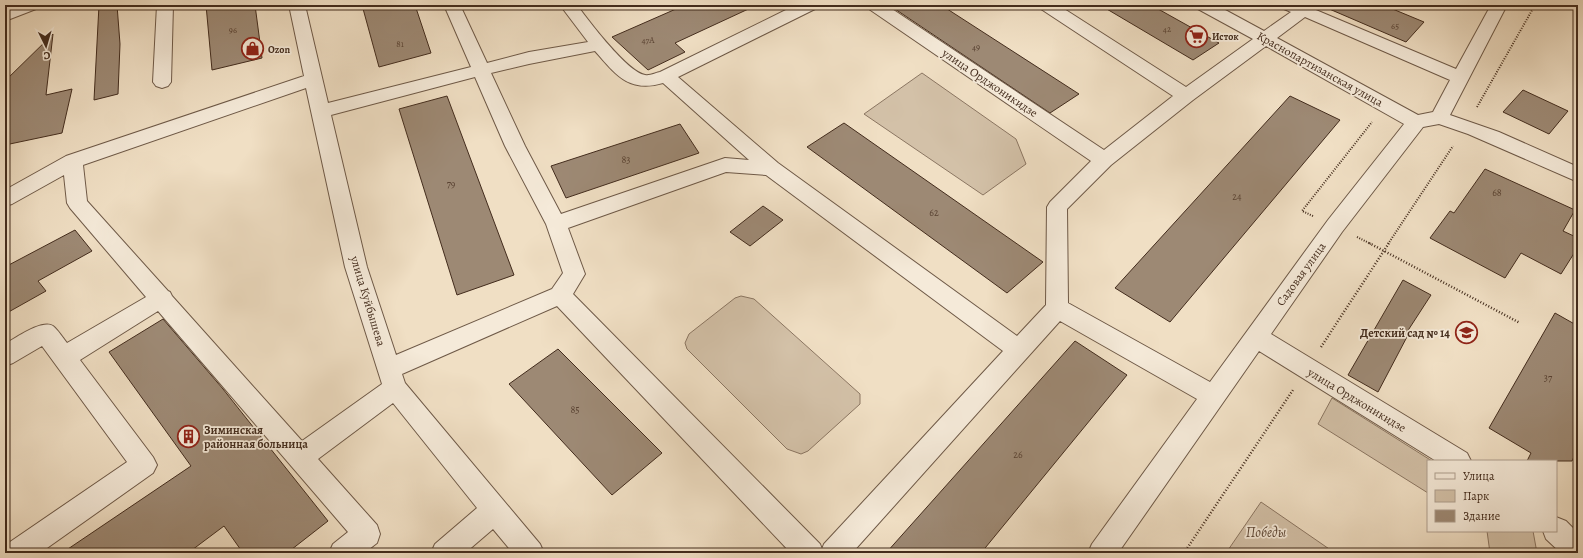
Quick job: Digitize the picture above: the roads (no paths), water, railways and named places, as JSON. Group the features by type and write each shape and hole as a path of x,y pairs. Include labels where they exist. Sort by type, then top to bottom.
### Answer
{"street":[{"path":"5,16 30,5"},
{"path":"162,82 165,5"},
{"name":"улица Куйбышева","path":"297,5 356,267 392,379 530,553"},
{"path":"300,457 392,379 560,295 574,274 556,224 515,146 452,5"},
{"path":"568,5 599,45 628,75 638,80 654,80 666,76 809,5"},
{"name":"улица Орджоникидзе","path":"875,5 1104,160"},
{"path":"1047,5 1186,96"},
{"name":"Краснопартизанская улица","path":"1204,5 1416,122"},
{"path":"1439,118 1460,77 1491,7"},
{"path":"834,553 1057,308 1057,207 1104,160 1186,96 1265,39 1296,8 1460,77"},
{"path":"321,111 529,58 599,45"},
{"path":"666,76 771,168 1019,350"},
{"path":"5,199 73,161 313,79"},
{"path":"1416,122 1439,118 1467,125 1506,141 1578,175"},
{"name":"Садовая улица","path":"1102,553 1336,226 1416,122"},
{"path":"73,161 77,203 368,534 343,553"},
{"path":"556,224 725,165 771,168"},
{"path":"560,295 810,553"},
{"path":"64,358 162,298"},
{"path":"1057,308 1213,396"},
{"path":"5,356 45,333 144,465 17,553"},
{"name":"улица Орджоникидзе","path":"1256,337 1456,460"},
{"path":"444,553 495,510"},
{"path":"1557,531 1578,551"}],"place":[{"name":"Исток","path":"1196,36"},
{"name":"Ozon","path":"253,49"},
{"name":"Детский сад № 14","path":"1466,333"},
{"name":"Зиминская районная больница","path":"188,437"}],"park label":[{"name":"Победы","path":"1266,532"}]}
